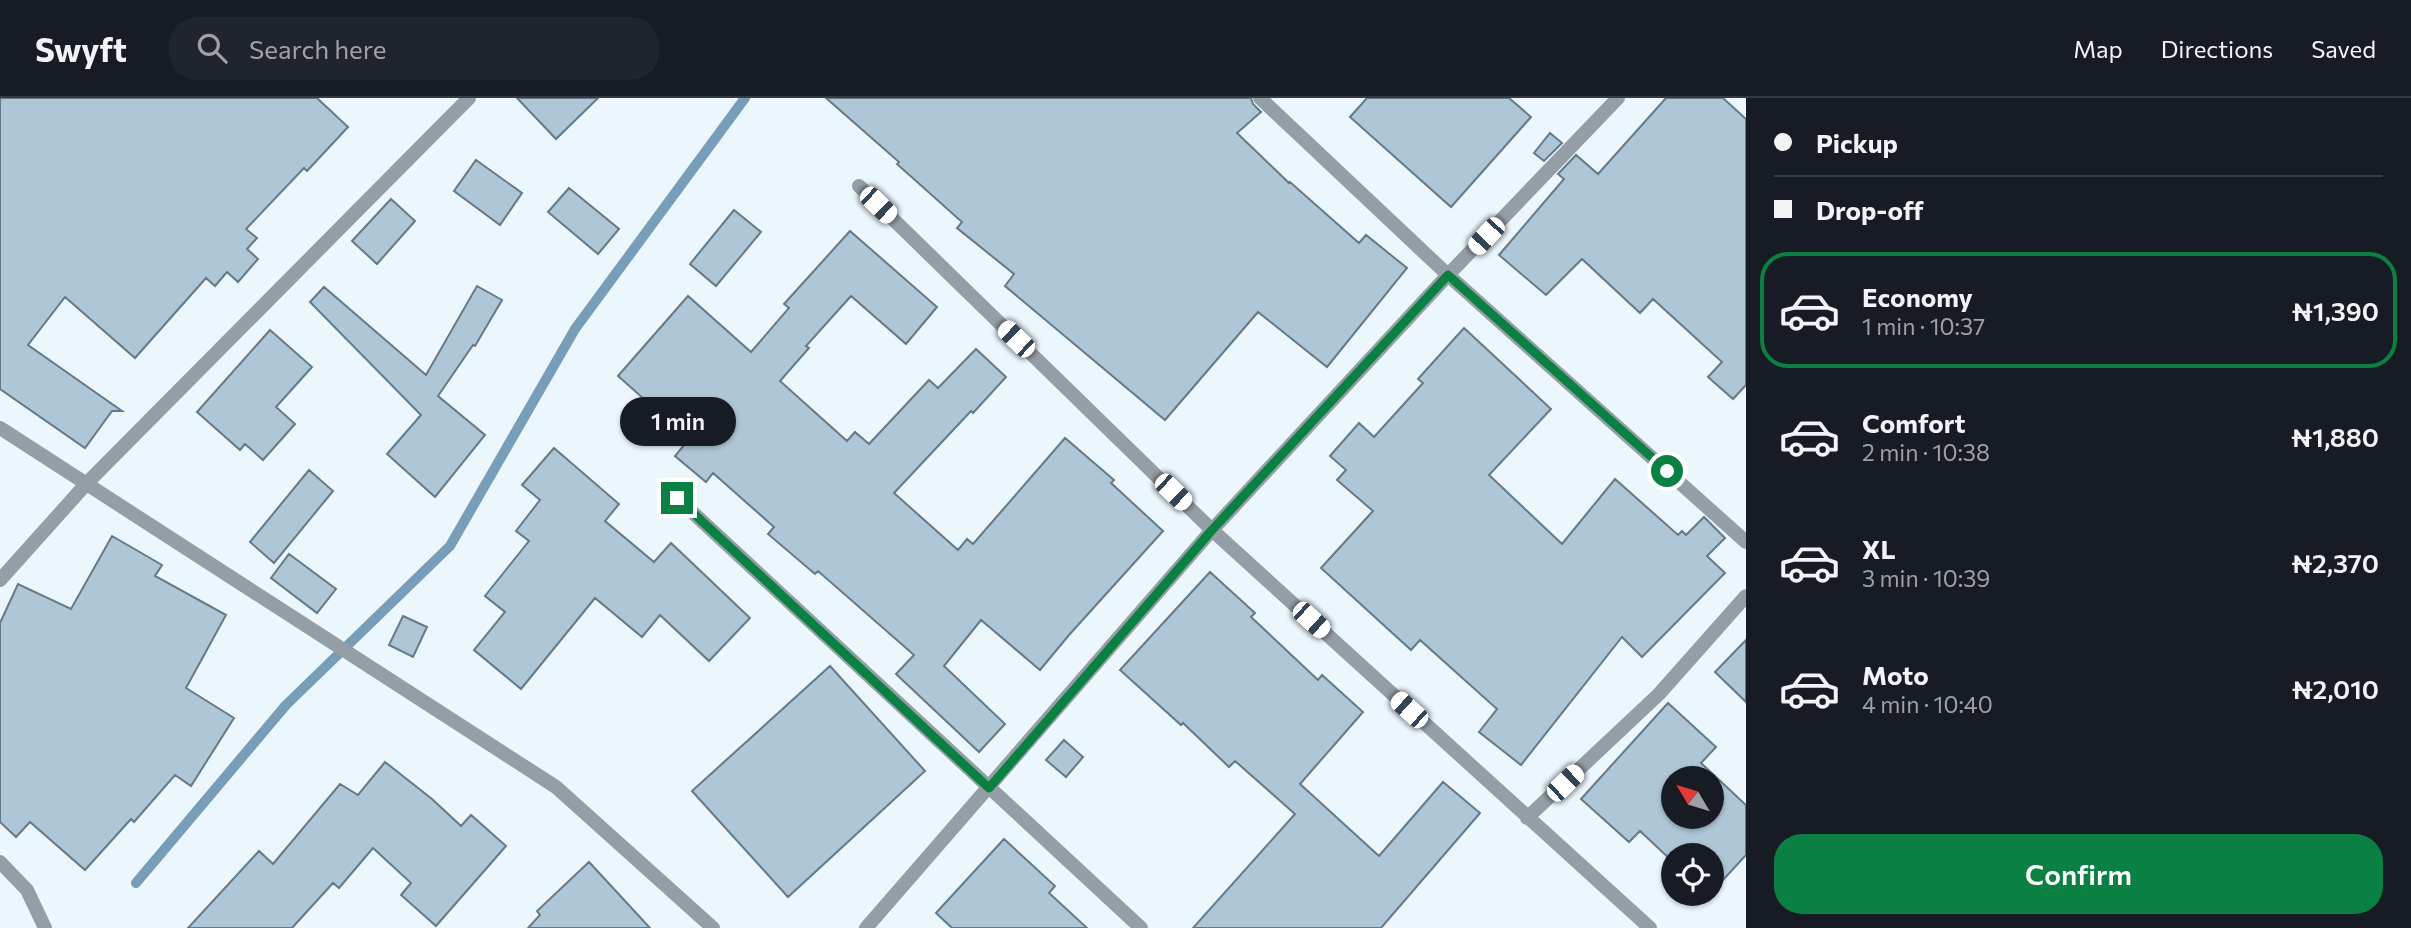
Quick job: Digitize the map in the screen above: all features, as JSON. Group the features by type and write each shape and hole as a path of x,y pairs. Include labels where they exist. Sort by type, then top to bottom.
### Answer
{"street":[{"path":"1260,98 1448,275 1746,542"},
{"path":"866,928 1212,530 1448,275 1618,98"},
{"path":"0,580 87,483 461,101"},
{"path":"859,186 1212,530 1650,928"},
{"path":"0,428 556,787 713,928"},
{"path":"677,498 1141,928"},
{"path":"1527,818 1659,694 1746,596"},
{"path":"0,862 27,890 45,928"}],"building":[{"path":"0,98 317,98 348,127 307,171 304,168 246,229 257,238 247,249 258,259 238,282 227,272 215,286 206,278 135,358 65,297 28,345 122,411 112,411 85,448 0,389"},
{"path":"517,98 598,98 556,139"},
{"path":"826,98 1251,98 1261,112 1237,133 1289,183 1359,243 1366,235 1407,268 1327,367 1258,312 1165,420 1005,286 1014,274 957,228 962,222"},
{"path":"1367,98 1509,98 1531,117 1451,207 1350,117"},
{"path":"1666,98 1723,98 1746,119 1746,385 1733,399 1708,377 1722,362 1653,299 1640,313 1582,259 1546,295 1499,255 1564,179 1558,174 1576,155 1598,174"},
{"path":"1550,133 1562,143 1544,161 1534,153"},
{"path":"476,160 522,193 500,225 454,191"},
{"path":"569,188 619,229 598,254 548,212"},
{"path":"391,199 415,221 377,264 352,241"},
{"path":"734,210 761,232 716,286 690,264"},
{"path":"850,231 937,307 906,344 851,296 806,346 809,348 780,381 847,441 855,432 869,444 929,380 938,388 976,349 1006,377 894,493 958,550 967,539 973,544 1065,438 1114,480 1111,483 1163,531 1040,670 981,620 944,666 1005,724 979,752 896,674 914,655 818,571 815,574 768,534 774,527 713,473 706,482 675,456 689,439 618,376 688,296 751,352 789,308 784,304"},
{"path":"477,286 502,300 475,346 473,345 438,396 485,435 435,497 387,454 421,415 310,302 324,287 426,375"},
{"path":"1464,328 1551,409 1489,475 1562,544 1615,479 1678,535 1682,531 1686,535 1704,517 1725,538 1707,556 1725,573 1642,657 1622,637 1521,765 1479,732 1497,709 1420,640 1411,650 1321,568 1373,511 1337,480 1346,470 1330,456 1359,423 1374,437 1423,383 1418,379"},
{"path":"270,330 312,367 276,407 295,424 263,460 245,444 240,450 197,412"},
{"path":"554,448 619,504 605,521 654,562 671,543 750,618 709,661 660,615 642,637 595,598 521,689 474,650 505,612 485,596 529,541 516,531 540,500 522,485"},
{"path":"309,470 333,491 274,563 250,542"},
{"path":"112,536 162,565 155,576 226,615 186,688 234,718 191,786 175,775 134,822 131,819 85,870 30,822 16,837 0,822 0,623 18,584 71,609"},
{"path":"289,554 336,589 317,613 271,578"},
{"path":"1210,572 1255,613 1251,617 1318,680 1322,675 1363,712 1300,784 1379,856 1443,782 1480,813 1381,928 1193,928 1295,814 1235,761 1229,767 1183,723 1181,725 1120,670"},
{"path":"403,616 427,627 413,657 389,645"},
{"path":"1746,640 1746,702 1715,672"},
{"path":"830,666 925,771 788,897 692,791"},
{"path":"1668,703 1716,747 1701,763 1704,766 1661,766 1661,830 1724,830 1724,784 1746,805 1746,855 1724,879 1724,843 1661,843 1661,851 1640,831 1629,842 1581,799"},
{"path":"1064,740 1083,757 1066,777 1046,760"},
{"path":"385,762 461,826 471,815 506,846 436,926 401,895 411,883 373,848 339,888 333,883 292,928 188,928 259,851 273,864 340,784 358,795"},
{"path":"1004,839 1055,886 1049,893 1087,928 952,928 936,913"},
{"path":"589,862 650,928 528,928 540,915 537,911"}],"waterway":[{"path":"136,883 286,705 450,546 575,329 745,98"}],"route":[{"path":"677,498 989,788 1212,530 1448,275 1667,471"}]}
